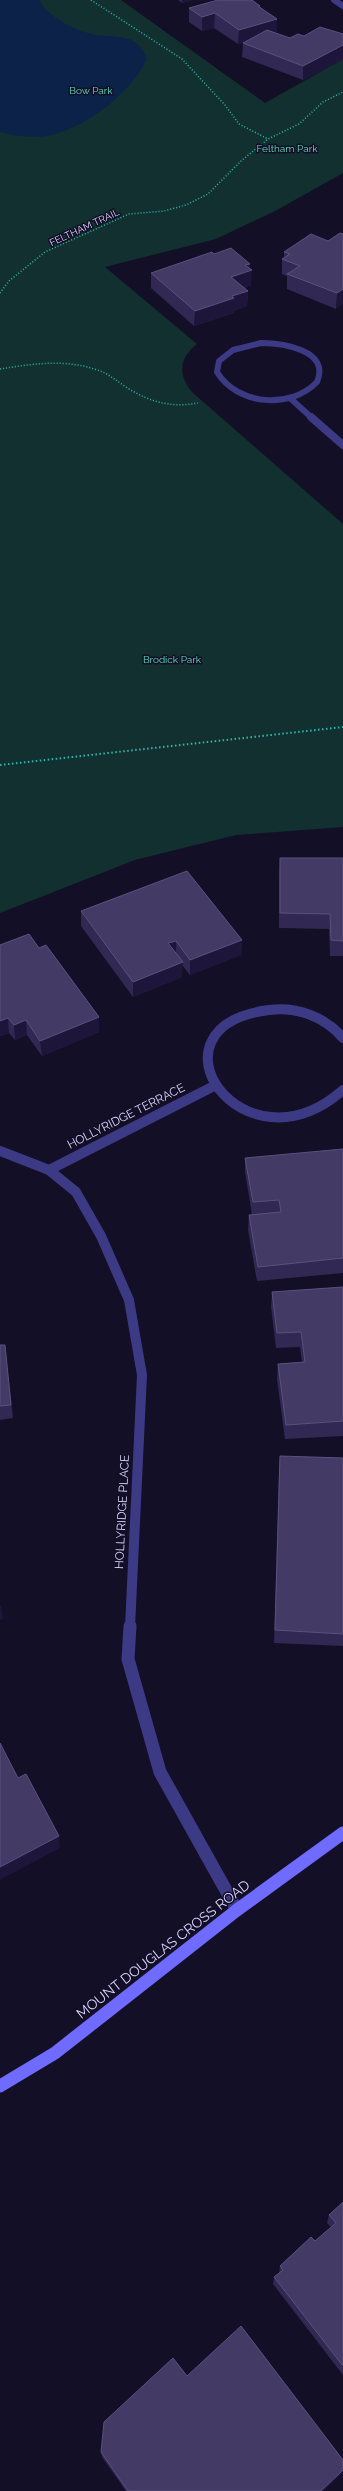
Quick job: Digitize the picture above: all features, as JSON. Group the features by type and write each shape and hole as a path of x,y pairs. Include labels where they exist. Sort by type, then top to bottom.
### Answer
{"street":[{"path":"334,0 343,6"},
{"path":"261,343 279,343 296,347 310,354 318,362 322,372 320,380 313,387 290,398 272,400 254,399 238,394 226,387 217,378 216,368 220,359 230,351 261,343"},
{"path":"290,398 343,445"},
{"path":"343,1038 326,1022 305,1013 281,1009 256,1011 235,1019 218,1032 209,1049 207,1068 214,1086 228,1100 240,1107 269,1117 293,1116 315,1112 334,1101 343,1090"},
{"name":"HOLLYRIDGE TERRACE","path":"49,1170 214,1086"},
{"name":"HOLLYRIDGE PLACE","path":"0,1151 49,1170 76,1192 101,1236 129,1300 142,1375 128,1659 160,1772 237,1910"},
{"name":"MOUNT DOUGLAS CROSS ROAD","path":"0,2086 55,2053 237,1910 343,1833"}],"path":[{"path":"91,0 182,59 220,99 239,124 268,139"},
{"name":"FELTHAM TRAIL","path":"0,293 9,281 45,252 129,214 171,209 186,205 208,194 240,162 268,139 299,124 323,102 343,92"},
{"path":"0,369 19,365 82,365 106,373 150,402 170,406 187,406 202,402 226,387"},
{"path":"0,765 343,727"}],"green space":[{"name":"Brodick Park","path":"0,0 121,0 265,103 343,59 343,173 277,210 216,239 105,267 197,344 186,356 182,368 188,387 193,393 343,524 343,827 236,835 135,860 0,913"}],"water":[{"path":"0,0 39,0 43,6 56,18 80,31 96,35 127,38 133,41 143,51 147,59 140,72 119,96 94,116 80,124 52,135 39,137 12,135 0,132"}],"building":[{"path":"218,0 252,0 277,19 239,30 215,13 202,17 189,8"},
{"path":"320,27 343,34 343,45 303,66 243,43 267,30 290,38 298,34 304,36"},
{"path":"340,233 343,234 343,289 337,293 287,274 300,266 282,259 290,254 284,252 311,234 328,241"},
{"path":"231,248 250,264 245,265 252,270 231,277 248,291 232,296 234,298 195,311 151,273 212,252 214,254"},
{"path":"280,858 343,858 343,941 331,940 330,914 280,913"},
{"path":"187,871 242,940 190,960 176,941 168,943 183,962 133,982 81,911"},
{"path":"29,934 39,948 46,945 99,1017 40,1041 26,1020 14,1025 8,1018 0,1021 0,945"},
{"path":"343,1149 343,1258 258,1267 249,1215 281,1212 279,1200 253,1202 245,1158"},
{"path":"343,1287 343,1421 286,1425 278,1364 305,1362 301,1332 277,1333 272,1292"},
{"path":"0,1345 5,1345 11,1405 0,1406"},
{"path":"280,1456 343,1458 343,1634 275,1630"},
{"path":"0,1743 18,1778 26,1774 59,1836 0,1867"},
{"path":"343,2202 343,2366 274,2277 283,2270 280,2266 311,2237 315,2241 336,2223 329,2215"},
{"path":"241,2326 343,2460 343,2470 321,2491 128,2491 101,2452 104,2422 173,2358 187,2376"}],"park label":[{"name":"Bow Park","path":"91,90"},
{"name":"Feltham Park","path":"287,148"}]}
